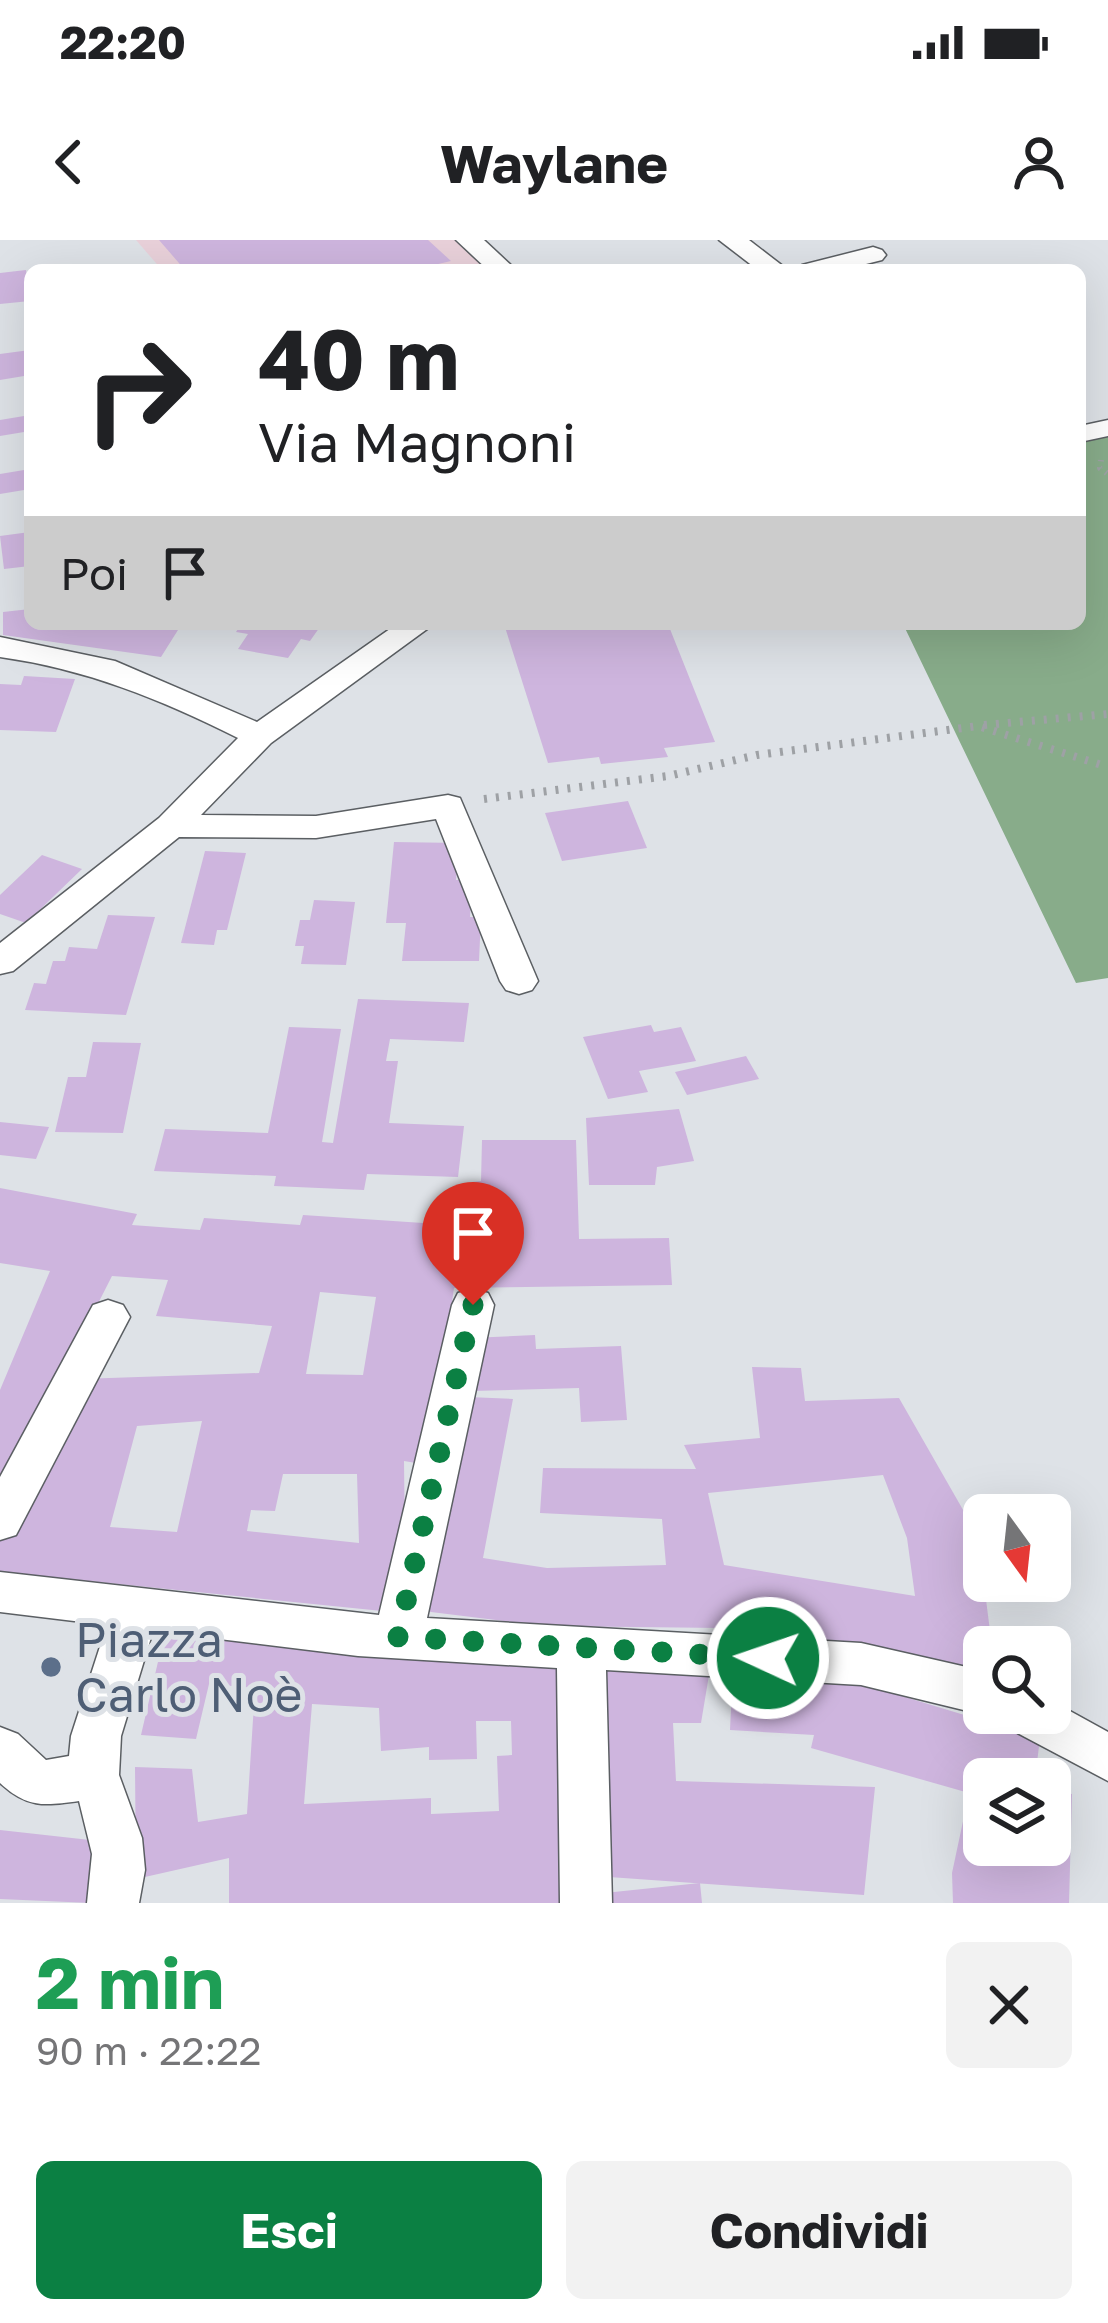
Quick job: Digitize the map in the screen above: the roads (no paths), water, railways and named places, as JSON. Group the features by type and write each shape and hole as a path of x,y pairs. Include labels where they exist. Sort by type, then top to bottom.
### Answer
{"street":[{"path":"470,240 497,264"},
{"path":"732,240 766,264"},
{"path":"836,264 873,255"},
{"path":"0,962 171,826 259,736 409,630"},
{"path":"0,647 96,662 165,688 259,736"},
{"path":"171,826 316,827 448,806 519,981"},
{"path":"398,1637 473,1305"},
{"path":"0,1521 108,1317"},
{"path":"3,1603 136,1609 398,1637 861,1664 963,1688"},
{"path":"113,1903 118,1885 115,1818 93,1775 96,1736 136,1609"},
{"path":"581,1647 586,1903"},
{"path":"1065,1734 1108,1758"},
{"path":"0,1750 37,1784 93,1775"}],"place":[{"name":"Piazza Carlo Noè","path":"51,1667"}]}
